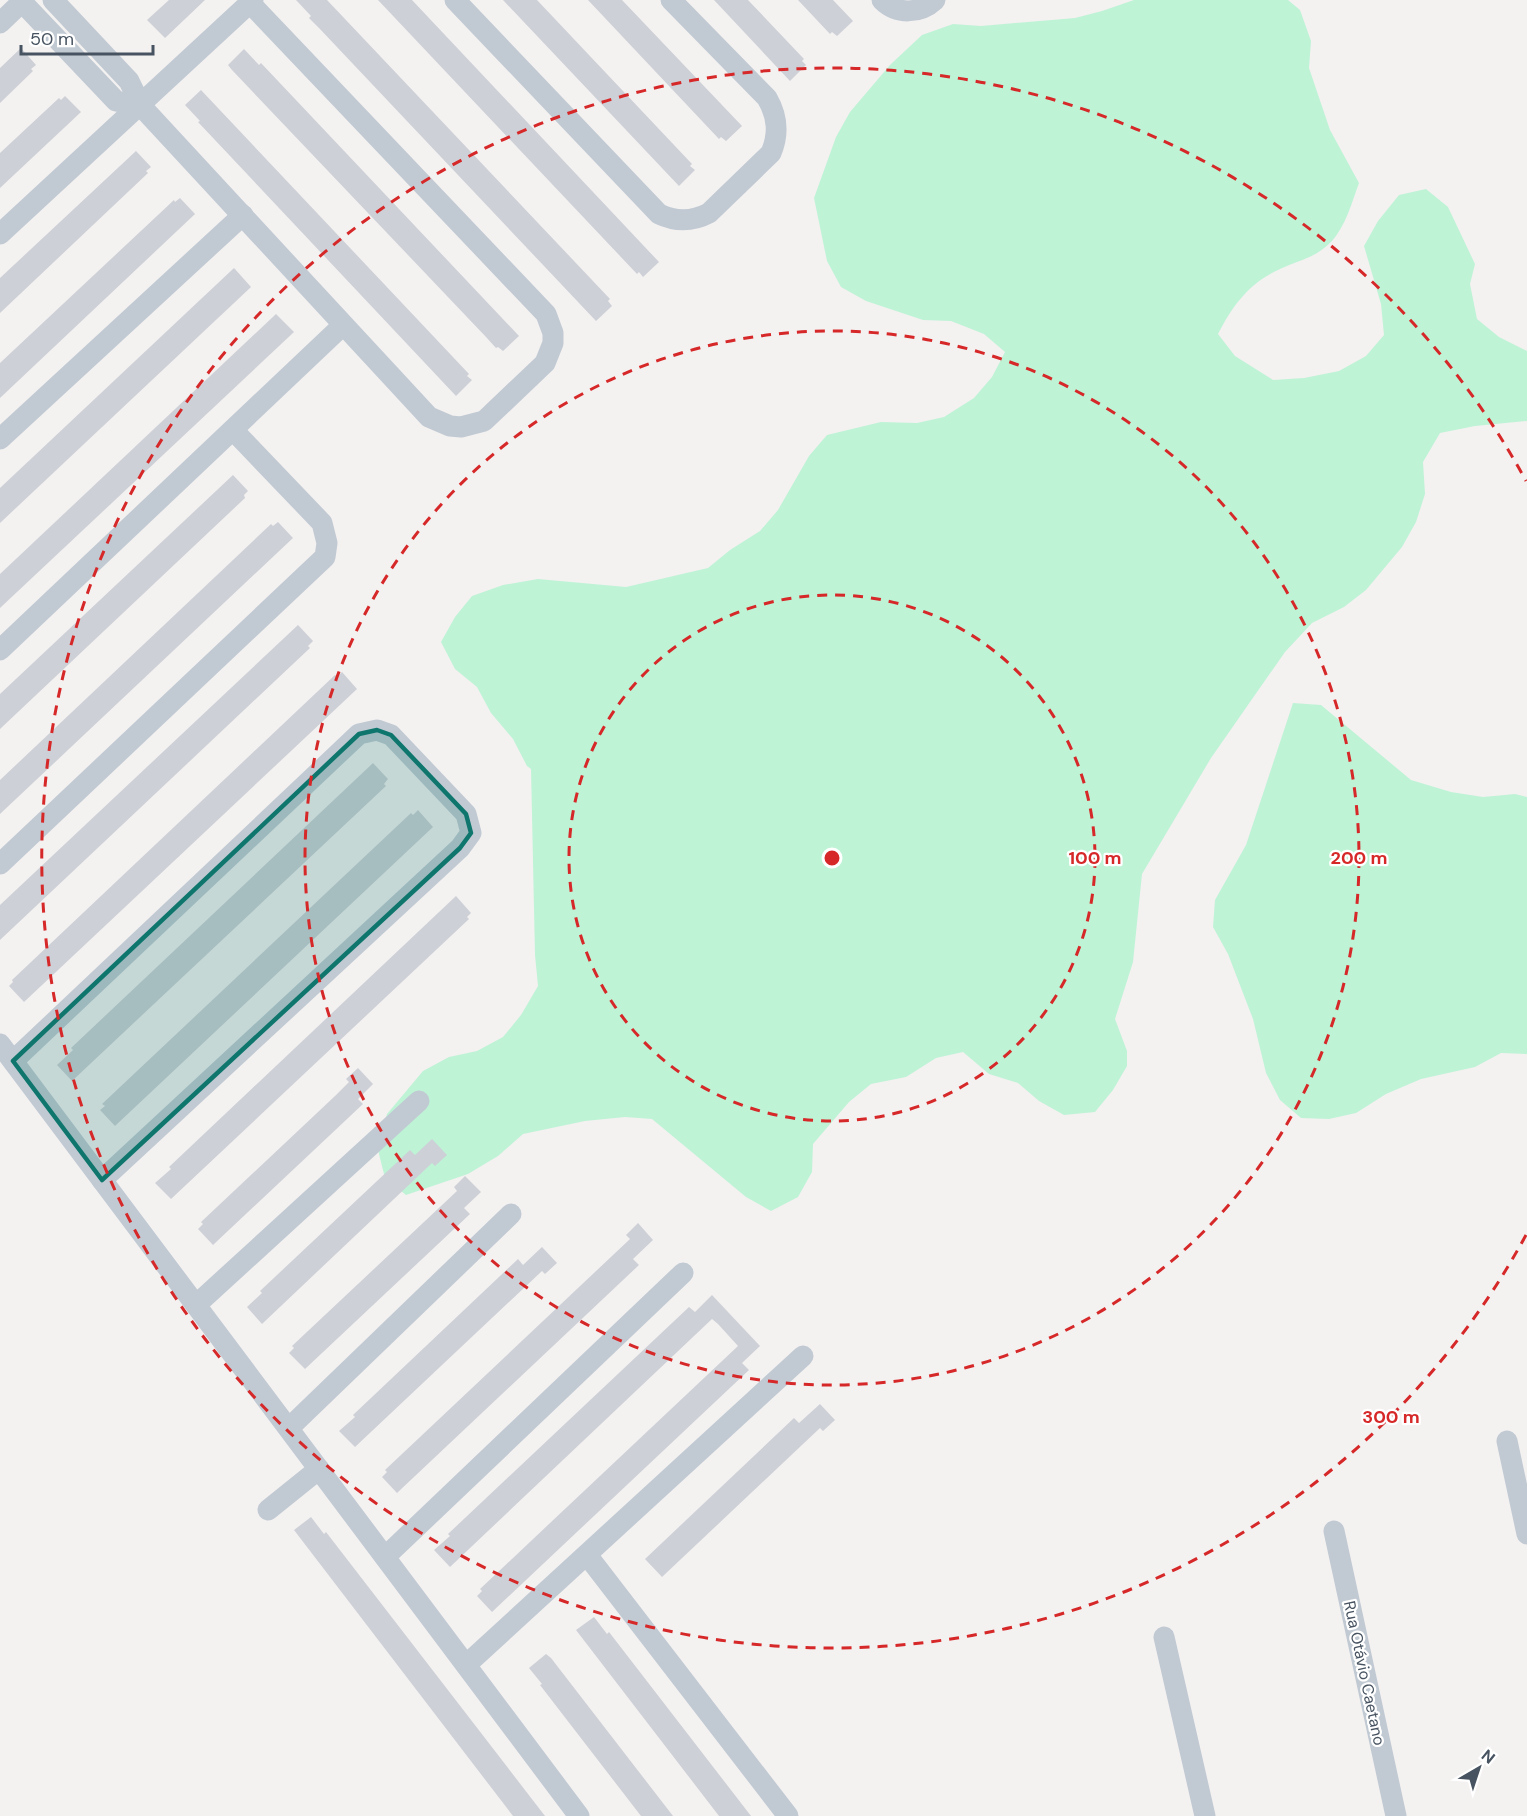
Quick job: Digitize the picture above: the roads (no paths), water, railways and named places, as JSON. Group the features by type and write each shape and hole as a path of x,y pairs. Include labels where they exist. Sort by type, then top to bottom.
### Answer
{"street":[{"path":"0,234 141,106 252,2 540,306 550,323 553,343 545,363 484,421 473,425 450,426 429,417 342,326 243,214 141,106 129,81 53,0"},
{"path":"455,0 659,214 683,221 700,218 709,213 771,153 775,144 777,123 767,98 671,0"},
{"path":"882,0 894,8 910,11 926,7 935,0"},
{"path":"0,22 23,1 116,101 141,106"},
{"path":"0,439 243,214"},
{"path":"0,650 342,326"},
{"path":"0,864 325,557 327,543 322,523 233,430"},
{"path":"13,1061 359,734 377,730 391,735 466,814 471,833 460,848 102,1180"},
{"path":"0,1044 579,1816"},
{"path":"196,1305 419,1101"},
{"path":"290,1428 511,1214"},
{"path":"385,1557 683,1273"},
{"path":"466,1665 803,1356"},
{"path":"1507,1440 1527,1534"},
{"path":"268,1510 319,1469"},
{"name":"Rua Otávio Caetano","path":"1334,1531 1396,1816"},
{"path":"587,1555 789,1816"},
{"path":"1164,1637 1206,1816"}]}
